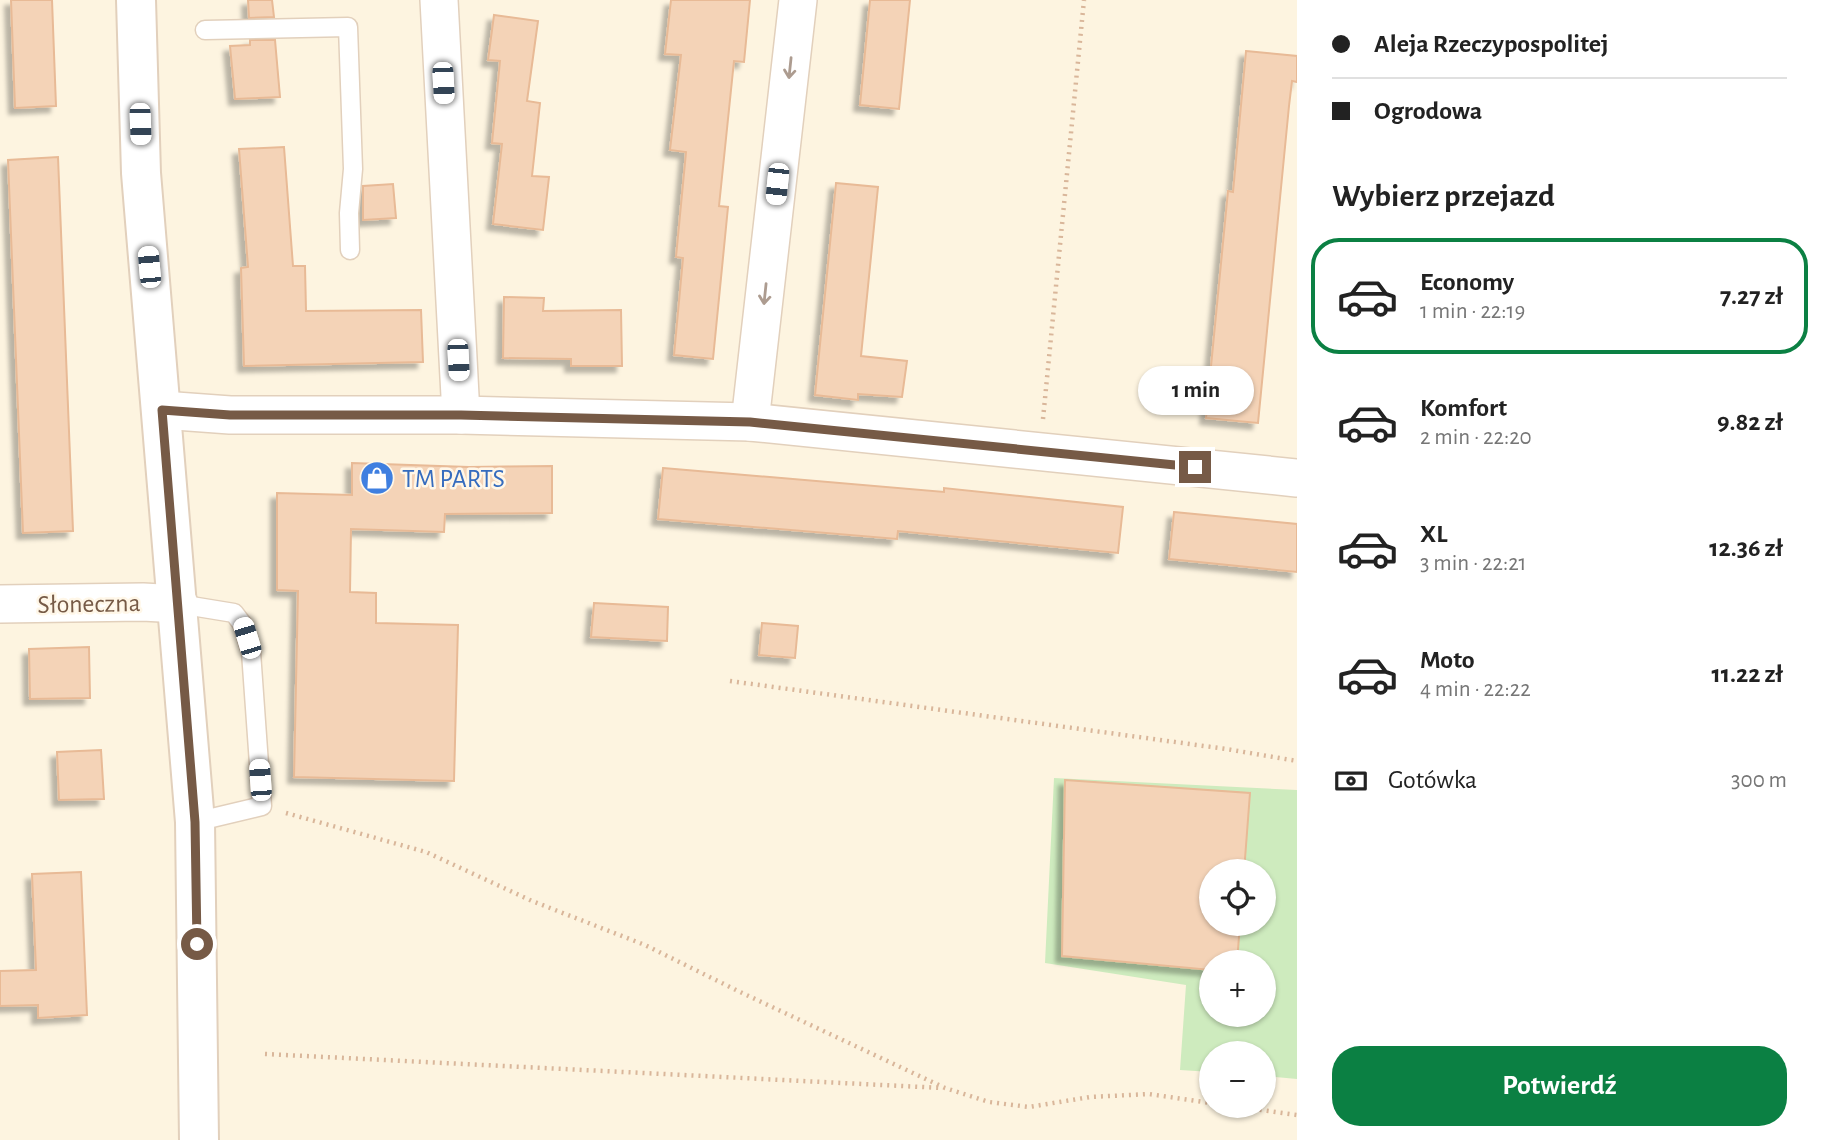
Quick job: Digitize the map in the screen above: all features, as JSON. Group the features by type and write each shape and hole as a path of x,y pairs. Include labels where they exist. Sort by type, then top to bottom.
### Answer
{"street":[{"path":"136,0 141,173 179,604 195,822 199,1140"},
{"path":"439,0 461,415"},
{"path":"750,422 798,0"},
{"path":"162,410 230,415 461,415 750,422 1297,478"},
{"name":"Słoneczna","path":"0,604 179,604"}],"lane":[{"path":"205,30 348,27 353,169 349,213 350,250"},
{"path":"179,604 234,613 243,625 251,652 262,806 195,822"}],"path":[{"path":"1041,451 1084,0"},
{"path":"730,681 1297,761"},
{"path":"262,806 426,852 532,901 645,945 945,1088 989,1102 1029,1107 1090,1097 1149,1094 1199,1101"},
{"path":"265,1054 945,1088"},
{"path":"1276,1112 1297,1115"}],"green space":[{"path":"1054,778 1297,790 1297,1079 1276,1077 1276,1041 1199,1041 1199,1071 1180,1070 1186,985 1045,963"}],"building":[{"path":"11,0 52,0 56,106 15,108"},
{"path":"248,0 272,0 274,17 249,18"},
{"path":"671,0 750,0 744,62 734,61 719,206 728,207 713,359 674,355 683,258 676,257 686,152 670,150 681,55 665,54"},
{"path":"870,0 910,0 899,109 860,105"},
{"path":"494,15 538,21 527,101 540,103 532,176 549,177 543,230 493,224 502,144 492,143 500,61 488,60"},
{"path":"250,40 275,40 280,97 235,99 230,46 250,45"},
{"path":"1246,51 1297,56 1297,82 1292,81 1289,106 1258,423 1206,418 1228,191 1233,192"},
{"path":"284,147 293,266 305,266 306,311 421,310 423,362 244,366 241,268 248,267 239,149"},
{"path":"58,157 73,531 23,533 8,160"},
{"path":"836,183 878,187 861,356 907,361 902,397 858,394 858,400 815,395"},
{"path":"393,184 396,218 363,220 363,186"},
{"path":"504,297 544,298 543,311 621,310 622,366 571,366 571,359 503,358"},
{"path":"352,463 469,467 552,466 552,513 445,514 444,532 351,529 350,592 376,593 376,623 458,625 454,781 294,777 298,591 277,590 277,493 352,495"},
{"path":"663,468 944,492 944,488 1123,507 1118,553 898,531 897,539 658,519"},
{"path":"1174,512 1297,524 1297,572 1169,559"},
{"path":"594,603 668,607 667,641 591,637"},
{"path":"762,623 798,626 795,658 759,655"},
{"path":"89,647 90,698 30,699 29,649"},
{"path":"101,750 104,799 59,800 57,752"},
{"path":"1065,780 1250,793 1245,859 1199,859 1199,936 1239,936 1238,950 1199,950 1199,969 1062,956"},
{"path":"81,872 87,1015 38,1018 38,1005 0,1006 0,971 36,970 32,874"}],"place":[{"name":"TM PARTS","path":"377,478"}],"route":[{"path":"197,944 195,822 162,410 230,415 461,415 750,422 1195,467"}]}
